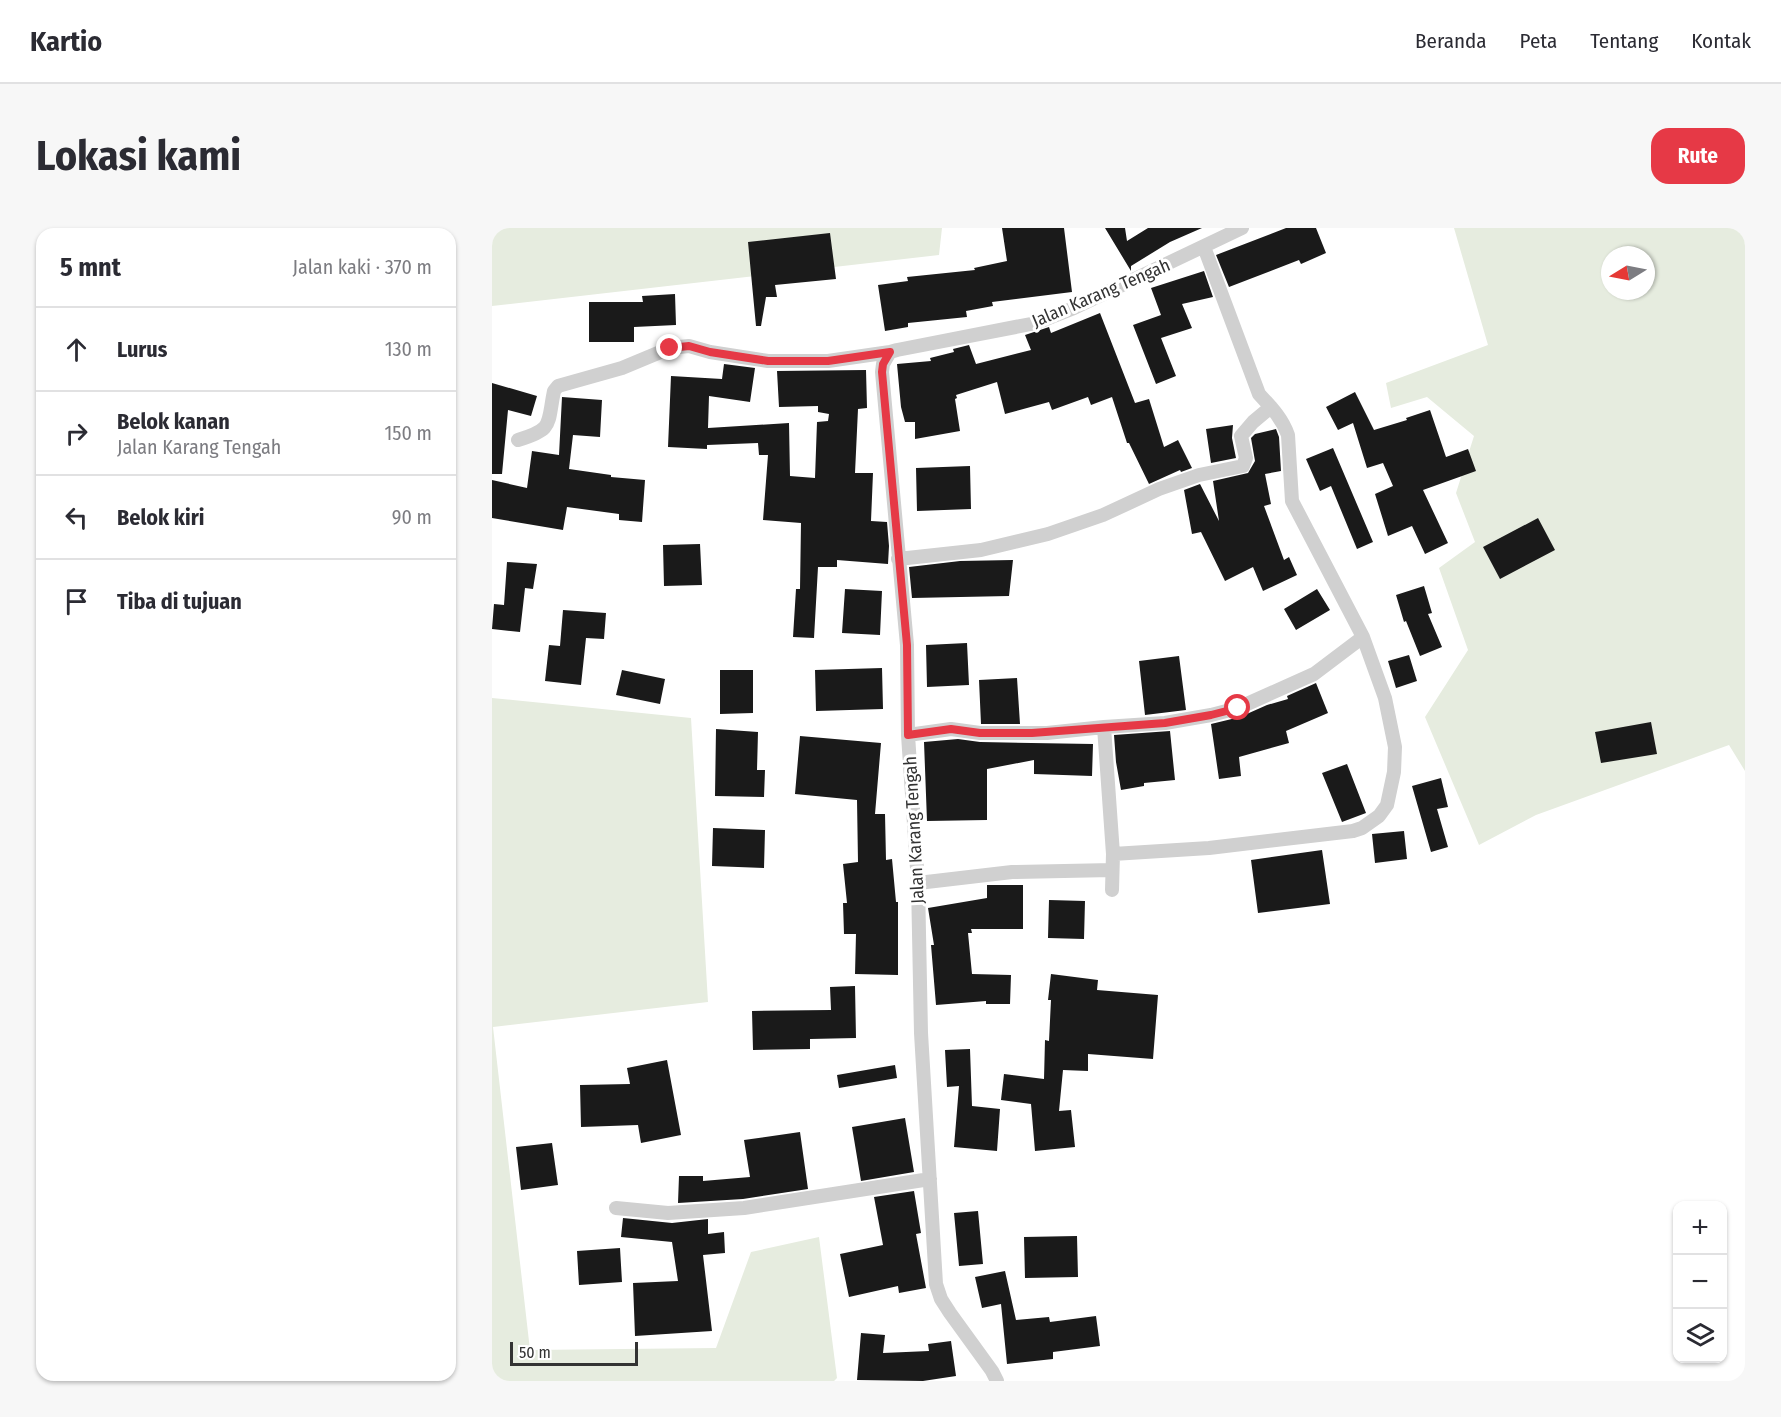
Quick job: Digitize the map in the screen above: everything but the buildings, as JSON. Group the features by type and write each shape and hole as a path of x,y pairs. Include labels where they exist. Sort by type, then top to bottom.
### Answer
{"street":[{"name":"Jalan Karang Tengah","path":"997,1381 940,1299 936,1284 921,1033 918,883 908,735 907,645 883,364 890,352 1036,323 1074,308 1242,228"},
{"path":"1113,854 1209,848 1323,835 1362,828 1379,816 1387,805 1392,790 1395,747 1385,698 1363,637 1305,530 1292,501 1288,435 1285,425 1259,394 1204,247"},
{"path":"518,440 538,434 547,426 554,391 558,386 622,368 670,348 689,346 710,352 768,361 828,361 890,352"},
{"path":"898,559 981,550 1048,534 1103,515 1176,483 1243,466 1245,458 1241,436 1271,407"},
{"path":"908,735 951,729 980,733 1026,734 1104,726 1165,723 1211,715 1238,708 1314,674 1363,637"},
{"path":"1104,726 1113,854 1112,890"},
{"path":"918,883 1012,872 1112,870"},
{"path":"616,1208 668,1214 744,1208 930,1179"}],"shaded area":[{"path":"492,228 942,228 939,255 492,306"},
{"path":"1454,228 1745,228 1745,771 1729,745 1536,815 1479,845 1425,717 1468,650 1439,568 1475,542 1456,493 1474,436 1427,397 1391,408 1386,383 1488,345"},
{"path":"492,698 691,718 708,1002 493,1027 530,1350 716,1348 751,1252 819,1237 837,1378 834,1381 492,1381"}],"route":[{"path":"670,348 689,346 710,352 768,361 828,361 890,352 883,364 882,372 907,645 908,735 951,729 980,733 1047,733 1104,726 1165,723 1238,708"}]}
